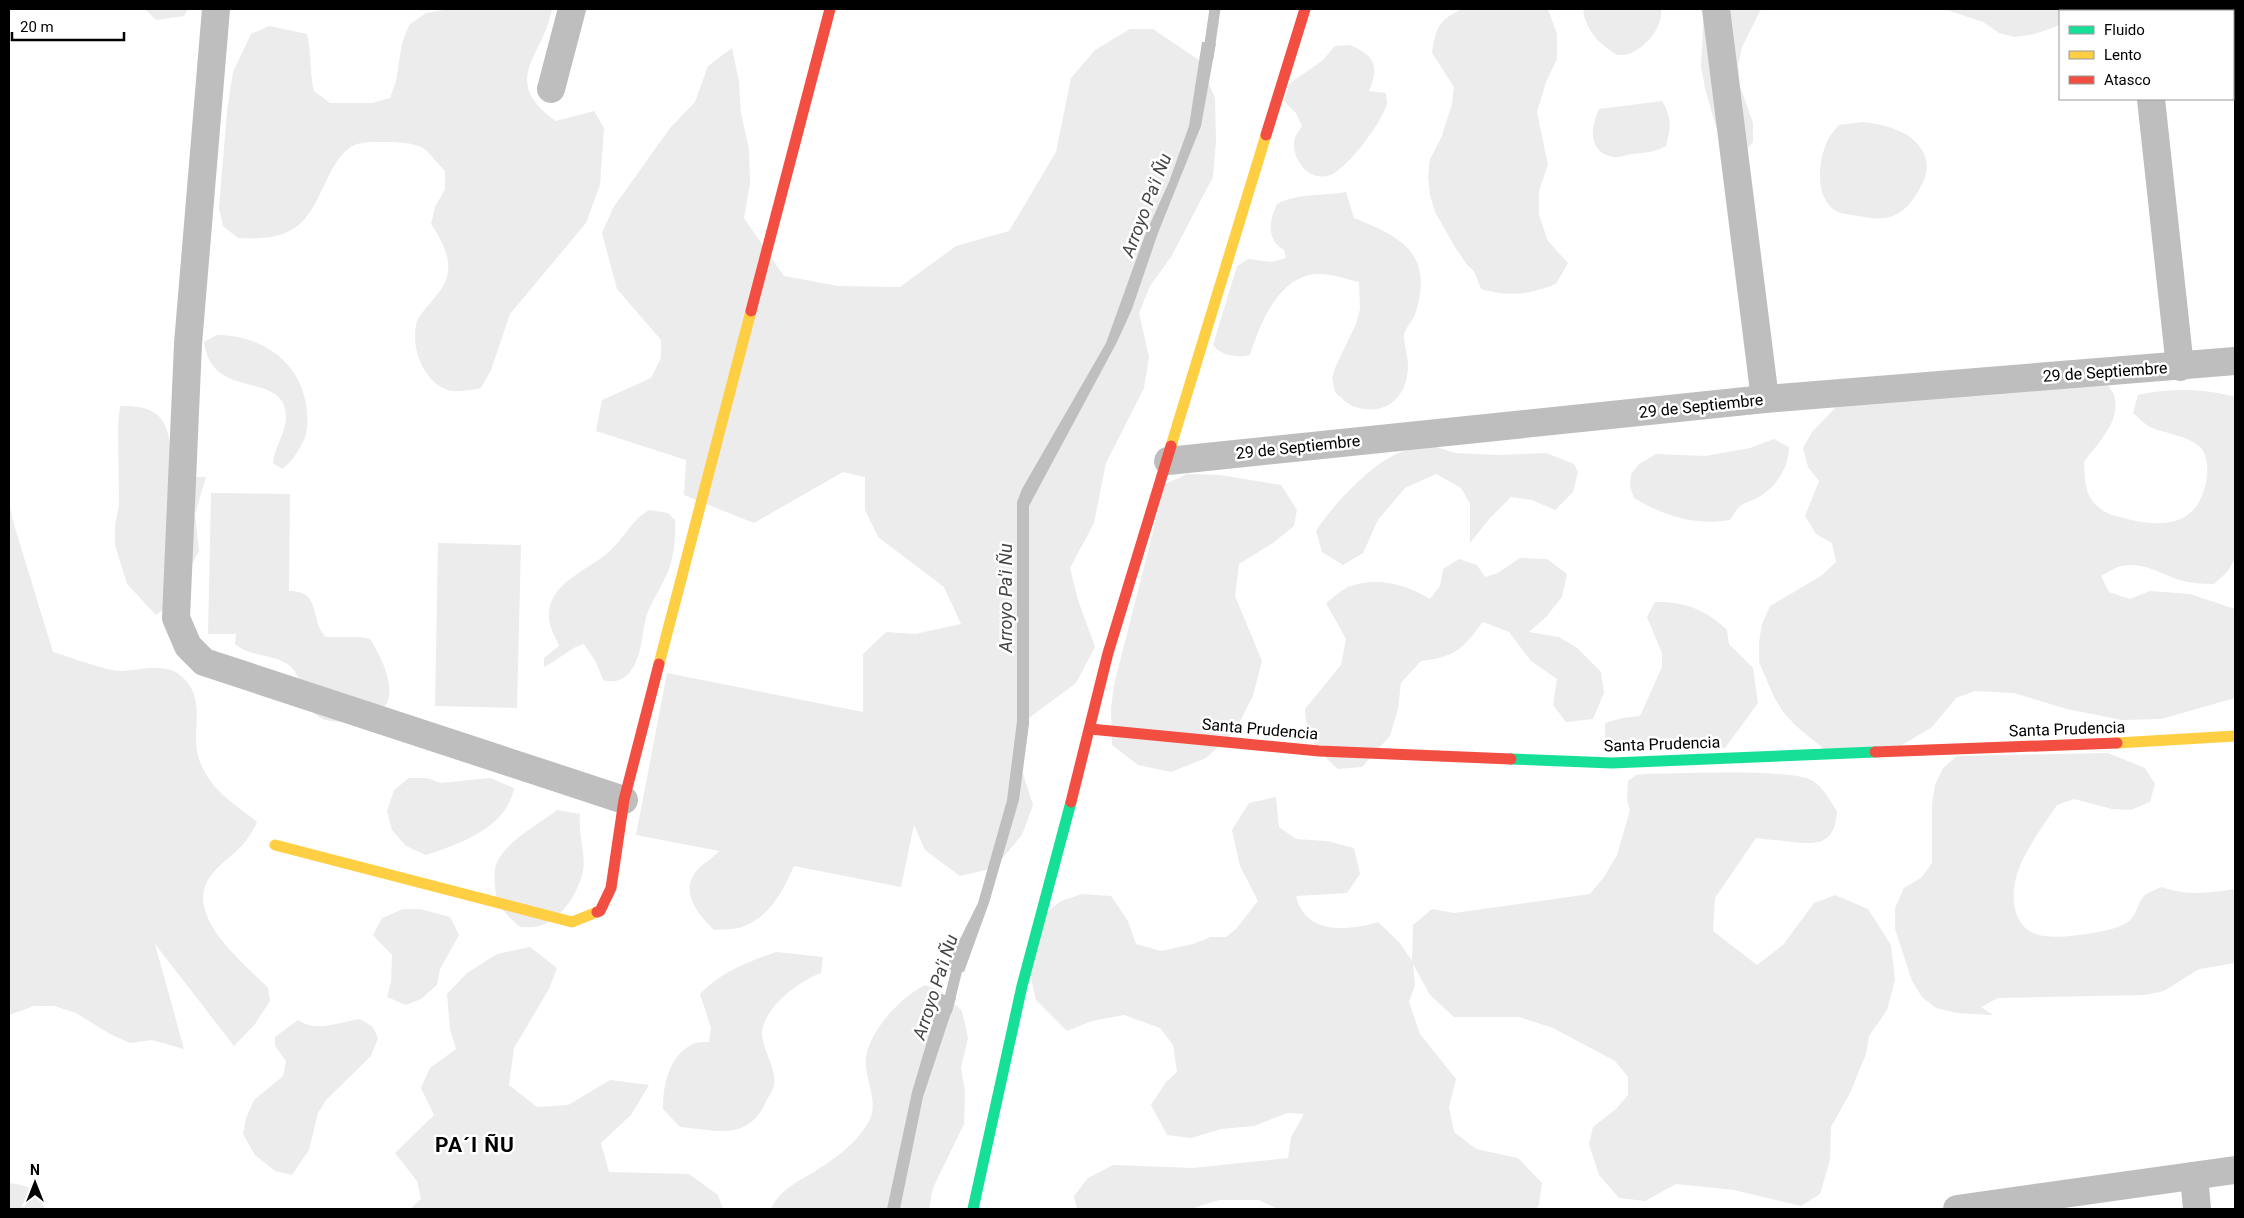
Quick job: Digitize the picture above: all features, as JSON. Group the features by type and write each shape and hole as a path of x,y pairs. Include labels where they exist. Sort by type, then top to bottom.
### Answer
{"street":[{"path":"216,9 188,344 176,618 188,646 204,662 624,800"},
{"path":"551,89 572,9"},
{"path":"275,845 572,922 600,911 611,888 624,800 830,9"},
{"path":"1716,9 1765,399"},
{"path":"973,1209 1022,986 1108,654 1168,460 1298,11"},
{"path":"2151,100 2180,366"},
{"name":"29 de Septiembre","path":"1168,460 1765,399 2235,361"},
{"name":"Santa Prudencia","path":"1090,729 1319,751 1612,763 2210,739 2235,736"},
{"path":"1957,1209 2235,1170"},
{"path":"2194,1176 2197,1209"}],"shaded area":[{"path":"145,9 188,9 184,16 156,20"},
{"path":"450,9 552,9 547,26 529,67 527,80 530,93 539,106 556,121 594,111 604,128 600,185 586,223 510,314 491,370 481,388 457,391 443,388 430,377 420,361 415,343 418,320 444,284 448,270 445,249 431,224 435,207 445,189 445,171 427,151 412,144 400,142 361,143 349,148 334,166 310,212 293,229 274,237 238,238 223,226 219,208 227,111 233,72 251,34 269,26 307,34 314,91 330,103 372,103 390,98 396,81 402,43 409,25 426,13"},
{"path":"1463,9 1548,9 1557,34 1557,59 1546,82 1537,112 1548,165 1539,191 1539,215 1548,241 1568,263 1556,284 1536,291 1510,294 1481,289 1474,271 1468,266 1455,247 1435,212 1430,195 1428,177 1430,159 1441,138 1452,104 1454,87 1432,53 1433,44 1437,30 1444,20"},
{"path":"1586,9 1661,9 1661,15 1657,28 1644,45 1630,54 1617,55 1599,42 1591,32 1583,12"},
{"path":"1704,9 1761,9 1742,47 1738,65 1740,86 1753,123 1753,142 1740,157 1716,127 1705,88 1701,67"},
{"path":"1944,9 2086,9 2059,10 2059,25 2035,34 2014,37 1999,33 1983,22"},
{"path":"1130,29 1153,29 1199,60 1215,98 1216,141 1213,177 1171,257 1150,286 1139,313 1149,357 1144,388 1106,463 1094,523 1070,568 1078,600 1095,647 1076,683 1029,718 1019,761 1033,805 1022,835 994,868 960,876 925,850 914,825 901,887 794,866 780,894 760,917 752,923 739,928 714,930 692,902 690,886 692,877 698,869 719,851 636,835 667,673 863,712 863,654 886,632 915,634 961,624 944,587 878,537 865,510 865,477 843,472 754,523 684,495 686,460 596,431 602,400 651,378 661,358 661,340 617,289 602,233 613,208 670,128 695,102 708,66 732,48 739,82 741,113 749,149 750,184 744,218 784,276 838,286 900,287 956,246 1009,231 1056,152 1071,78 1095,50"},
{"path":"1202,42 1216,43 1201,126 1158,233 1132,309 1117,342 1029,506 1029,724 1019,800 989,903 964,972 945,969 978,903 1007,800 1017,721 1017,502 1022,489 1106,343 1145,235 1169,182 1189,126"},
{"path":"1350,45 1365,53 1373,62 1374,75 1369,91 1386,93 1387,104 1371,134 1353,157 1335,173 1327,176 1314,175 1303,167 1296,156 1294,141 1302,126 1296,113 1284,101 1289,84 1323,60 1335,46"},
{"path":"1662,101 1668,112 1670,123 1666,146 1650,152 1617,157 1605,154 1599,150 1593,138 1593,130 1599,109"},
{"path":"1862,122 1889,127 1906,134 1919,146 1926,158 1926,174 1915,196 1903,210 1888,217 1870,218 1838,212 1829,205 1821,189 1821,161 1831,134 1839,125"},
{"path":"1346,192 1354,218 1388,233 1401,242 1411,252 1421,278 1420,295 1415,315 1404,335 1408,366 1404,387 1399,396 1392,402 1384,407 1375,409 1364,409 1346,402 1335,392 1332,378 1356,324 1360,309 1359,282 1328,274 1304,277 1292,283 1273,303 1259,329 1250,355 1225,354 1213,345 1237,266 1248,259 1272,262 1286,258 1284,250 1274,241 1271,229 1272,217 1277,204 1302,196"},
{"path":"217,335 233,336 248,340 262,345 275,353 286,363 302,388 308,423 306,433 296,454 282,469 273,463 286,421 282,401 273,393 232,379 219,372 209,360 204,342"},
{"path":"2103,378 2114,395 2115,414 2107,432 2084,462 2088,494 2094,503 2105,512 2142,522 2168,522 2180,519 2190,513 2198,504 2203,492 2207,469 2204,453 2195,443 2183,437 2150,427 2133,413 2138,395 2162,391 2187,390 2212,392 2235,397 2235,558 2228,571 2214,584 2179,580 2150,568 2134,565 2118,567 2101,576 2109,592 2130,599 2150,591 2190,594 2235,609 2235,698 2161,719 2122,720 2067,709 2014,693 1975,691 1956,698 1932,727 1884,756 1824,749 1796,726 1784,713 1774,697 1759,662 1759,642 1762,624 1770,606 1821,576 1836,562 1832,543 1816,534 1805,516 1819,481 1808,467 1803,448 1812,432 1840,403"},
{"path":"120,406 147,409 156,414 162,420 166,429 173,464 188,477 206,477 195,514 199,551 171,604 156,615 127,584 115,545 115,525 119,505 118,426"},
{"path":"1774,439 1789,447 1784,470 1770,489 1757,498 1741,505 1730,520 1704,522 1680,518 1657,510 1634,498 1630,486 1631,474 1639,464 1656,454 1705,456 1750,448"},
{"path":"1430,445 1455,453 1499,455 1546,453 1574,464 1578,472 1573,492 1555,510 1532,500 1511,497 1490,518 1470,543 1470,504 1461,488 1436,474 1405,488 1378,520 1363,553 1343,565 1322,552 1316,531 1350,489 1392,456"},
{"path":"1187,474 1220,475 1281,485 1297,510 1294,526 1273,543 1239,564 1235,596 1262,661 1253,696 1235,731 1206,758 1171,772 1138,765 1112,745 1111,708 1114,685 1165,484"},
{"path":"211,493 290,494 289,591 300,592 307,596 314,608 321,630 326,637 360,637 370,639 388,677 389,697 385,706 378,712 347,721 337,722 323,719 308,706 298,678 291,667 278,659 248,652 241,648 235,644 236,634 208,634"},
{"path":"9,498 12,518 53,652 117,671 158,668 177,673 187,682 193,692 197,715 197,751 205,772 224,796 257,822 242,846 212,874 204,889 204,905 209,921 231,951 268,988 270,1001 255,1024 234,1046 155,944 184,1049 152,1040 130,1043 110,1034 76,1013 54,1006 34,1006 9,1015"},
{"path":"649,510 668,513 675,520 674,549 669,569 647,614 640,651 630,672 618,680 603,680 596,662 584,644 574,648 544,667 544,658 559,646 551,628 549,613 552,600 558,590 612,549 633,523"},
{"path":"438,543 521,545 517,708 435,706"},
{"path":"1520,558 1547,559 1567,574 1562,597 1546,617 1529,632 1559,637 1577,648 1601,672 1604,693 1593,719 1566,722 1553,705 1557,679 1531,661 1509,632 1483,622 1457,650 1442,657 1421,661 1401,683 1398,709 1390,736 1362,767 1338,769 1314,743 1308,729 1305,709 1341,665 1346,639 1326,603 1348,587 1369,582 1390,583 1401,586 1430,599 1440,586 1443,569 1459,559 1477,565 1485,577 1498,573"},
{"path":"1655,602 1686,605 1711,617 1727,630 1729,644 1753,668 1758,703 1725,748 1666,749 1646,741 1621,748 1605,737 1605,723 1640,716 1662,667 1662,653 1647,617"},
{"path":"2108,753 2145,768 2155,784 2150,802 2131,810 2112,809 2074,799 2057,805 2021,862 2014,889 2015,909 2018,917 2030,931 2039,935 2056,937 2078,935 2125,924 2133,916 2144,896 2161,887 2189,893 2235,889 2235,963 2199,969 2164,991 2145,995 1998,998 1981,1007 1993,1015 1956,1013 1936,1008 1922,997 1912,981 1895,929 1895,908 1904,888 1921,878 1932,863 1932,804 1935,785 1943,768 1957,756"},
{"path":"1760,773 1802,777 1813,781 1820,787 1837,811 1833,830 1824,840 1818,842 1802,843 1756,838 1715,898 1713,931 1757,965 1783,945 1814,903 1835,895 1868,909 1891,945 1895,980 1887,1010 1869,1036 1866,1054 1850,1093 1831,1127 1830,1160 1820,1194 1801,1206 1734,1190 1676,1184 1645,1201 1619,1198 1599,1175 1589,1144 1593,1127 1616,1109 1628,1095 1628,1077 1615,1061 1553,1028 1519,1017 1454,1017 1430,995 1413,964 1415,985 1409,1002 1420,1034 1456,1079 1449,1107 1454,1132 1476,1149 1518,1158 1542,1183 1539,1205 1536,1209 1278,1209 1259,1200 1219,1200 1191,1209 1077,1209 1074,1196 1088,1178 1113,1165 1193,1168 1288,1158 1291,1137 1304,1114 1287,1113 1254,1126 1221,1129 1191,1138 1167,1135 1151,1105 1166,1082 1177,1072 1173,1045 1160,1028 1124,1015 1092,1021 1067,1031 1036,1000 1029,970 1042,916 1061,901 1082,894 1111,896 1128,921 1136,944 1161,951 1193,944 1211,937 1226,937 1236,929 1258,901 1240,866 1232,830 1249,803 1276,797 1279,827 1296,839 1327,841 1354,848 1360,874 1347,893 1296,896 1301,909 1308,918 1318,924 1341,928 1378,922 1400,943 1412,961 1413,925 1432,909 1454,913 1590,894 1604,877 1617,855 1630,810 1627,800 1628,781 1636,775"},
{"path":"409,778 427,778 441,783 490,778 514,788 510,802 492,824 466,840 426,855 406,846 392,830 387,811 394,790"},
{"path":"557,810 580,814 584,865 581,879 568,904 555,918 537,927 520,927 506,914 497,899 494,880 496,866 503,852 510,845"},
{"path":"403,909 420,909 450,917 459,935 440,969 437,985 421,999 406,1005 387,997 391,982 392,955 373,935 382,918"},
{"path":"530,947 557,968 549,989 514,1048 509,1085 537,1107 568,1105 610,1080 649,1085 631,1115 601,1143 609,1172 689,1174 718,1195 723,1209 410,1209 421,1199 417,1181 395,1153 434,1115 421,1088 430,1068 456,1049 450,1029 447,994 467,973 497,954"},
{"path":"776,952 823,957 821,973 803,982 784,996 764,1023 762,1033 764,1046 772,1066 774,1079 773,1087 766,1102 758,1115 750,1123 740,1128 718,1131 680,1127 663,1109 664,1091 669,1072 678,1056 693,1044 709,1042 711,1028 700,994 726,974 745,964"},
{"path":"925,985 938,989 962,1011 968,1038 961,1067 965,1092 964,1124 933,1188 929,1209 771,1209 787,1189 836,1157 855,1141 865,1128 872,1114 873,1106 866,1064 869,1046 880,1025 888,1015 906,998"},
{"path":"941,994 956,998 923,1097 900,1209 887,1209 912,1092"},
{"path":"360,1019 373,1027 378,1038 371,1056 326,1100 318,1113 309,1150 292,1175 275,1171 255,1155 243,1134 246,1118 254,1100 283,1076 286,1061 275,1046 275,1037 298,1020 312,1026 320,1026"},
{"path":"9,1183 27,1187 39,1197 44,1209 9,1209"}],"waterway":[{"name":"Arroyo Pa'i Ñu","path":"1208,57 1215,9"},
{"name":"Arroyo Pa'i Ñu","path":"947,1010 960,957"}],"traffic: fast":[{"path":"1511,759 1612,763 1875,752"},
{"path":"973,1209 1022,986 1071,802"}],"traffic: slow":[{"path":"1171,446 1266,135"},
{"path":"659,664 751,311"},
{"path":"2117,743 2235,736"},
{"path":"275,845 572,922 597,912"}],"traffic: jam":[{"path":"751,311 830,9"},
{"path":"1266,135 1305,9"},
{"path":"1071,802 1108,653 1171,446"},
{"path":"597,912 600,911 611,888 624,800 659,664"},
{"path":"1090,729 1319,751 1511,759"},
{"path":"1875,752 2117,743"}],"district":[{"name":"PA´I ÑU","path":"475,1145"}]}
